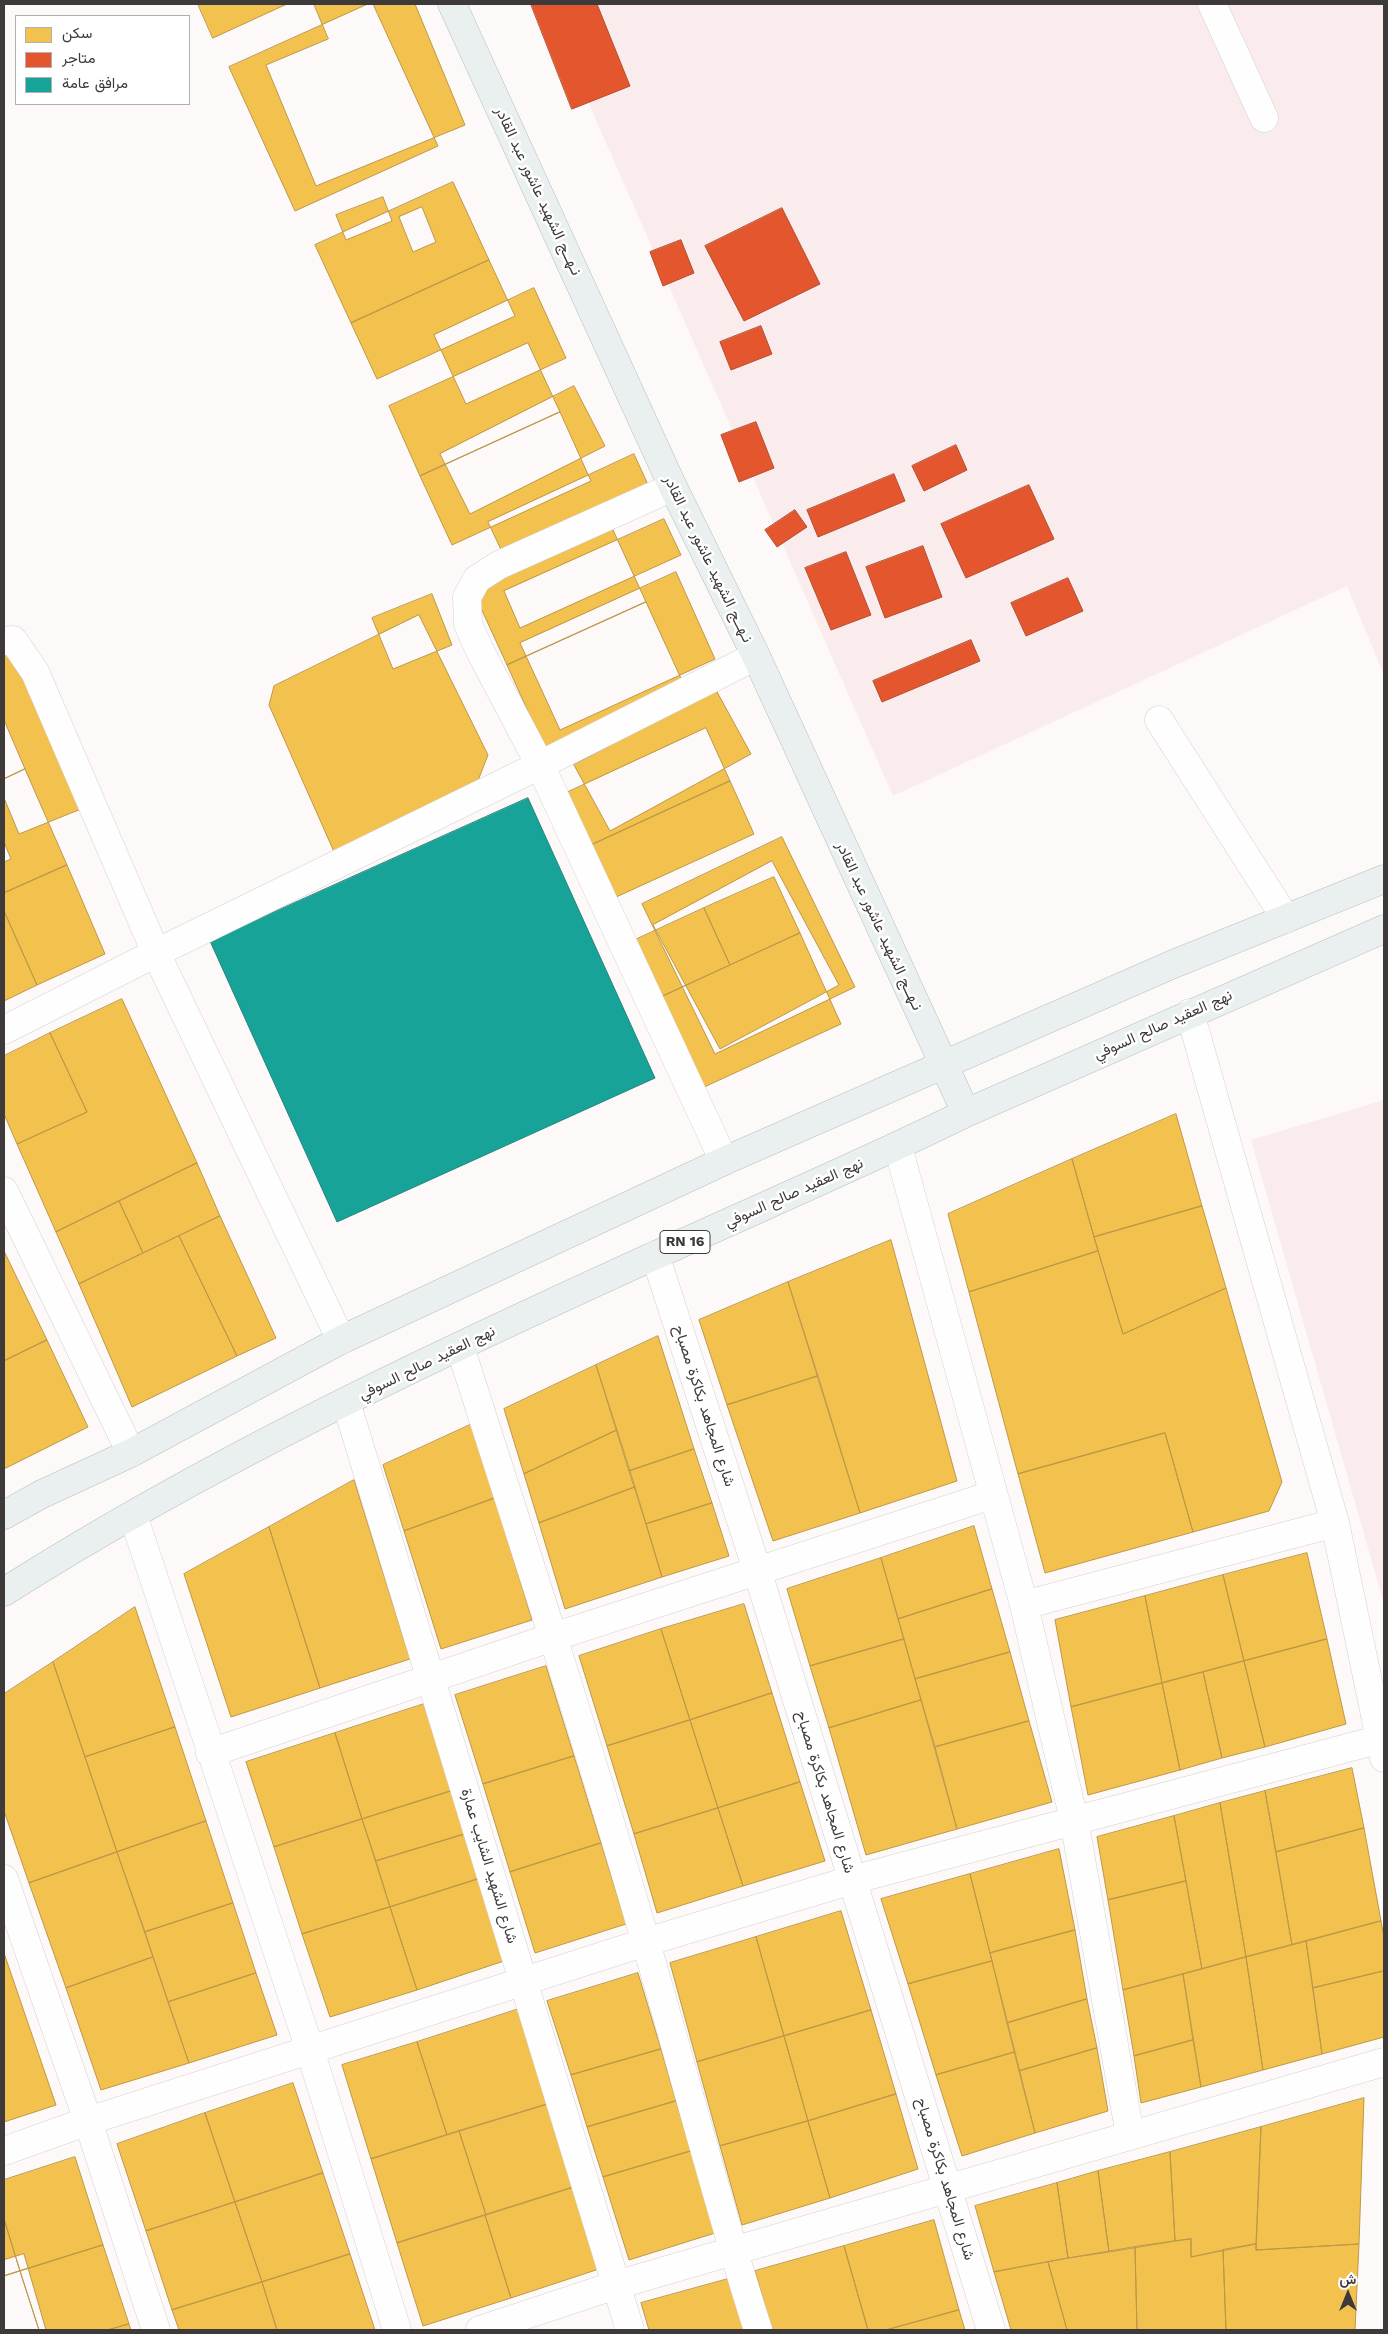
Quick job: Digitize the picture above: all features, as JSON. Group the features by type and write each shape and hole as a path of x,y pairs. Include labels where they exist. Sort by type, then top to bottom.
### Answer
{"main road":[{"name":"نـهــج الشهيد عاشور عبد القادر","path":"452,4 673,487 756,656 966,1113"},
{"path":"4,1515 42,1494 131,1453 341,1340 724,1161 1162,969 1384,879"},
{"name":"نهج العقيد صالح السوفي","path":"4,1592 73,1548 261,1444 460,1347 655,1255 898,1147 966,1113 1384,929"}],"street":[{"path":"1212,4 1264,118"},
{"path":"673,487 499,565 477,579 467,597 468,624 479,649 540,765 724,1161"},
{"path":"4,641 12,640 35,672 156,953 341,1340"},
{"path":"4,1030 756,656"},
{"path":"1158,720 1286,919"},
{"path":"4,2151 88,2121 646,1942 852,1880 1074,1820 1382,1748 1335,1523 1190,1013"},
{"path":"898,1147 992,1495 1024,1605 1074,1820 1130,2134"},
{"path":"5,1197 131,1453"},
{"name":"شارع المجاهد بكاكرة مصباح","path":"655,1255 757,1570 991,2330"},
{"path":"460,1347 553,1637 646,1942 733,2252 758,2330"},
{"name":"شارع الشهيد الشايب عمارة","path":"346,1402 630,2330"},
{"path":"210,1753 553,1637 992,1495"},
{"path":"133,1515 210,1753 310,2050 397,2330"},
{"path":"1024,1605 1335,1523"},
{"path":"4,1879 88,2121 156,2330"},
{"path":"480,2330 616,2285 1130,2134 1384,2062"}],"shaded area":[{"path":"545,4 1384,4 1384,675 1347,586 893,796"},
{"path":"1384,1100 1384,1604 1251,1140"}],"building: سكن":[{"path":"198,4 287,4 213,38"},
{"path":"314,4 415,4 465,125 316,186 266,65 328,39"},
{"path":"368,4 373,4 438,146 295,211 229,67"},
{"path":"453,182 489,260 351,323 315,245"},
{"path":"383,197 392,221 346,240 336,215"},
{"path":"422,207 436,242 413,252 399,217"},
{"path":"489,260 515,316 377,379 351,323"},
{"path":"534,288 566,358 466,404 434,335"},
{"path":"528,343 560,412 420,476 389,406"},
{"path":"574,386 605,446 470,514 440,454"},
{"path":"560,412 591,481 452,545 420,476"},
{"path":"634,454 650,489 504,556 488,522"},
{"path":"608,519 646,602 507,665 469,582"},
{"path":"664,519 681,555 520,628 504,591"},
{"path":"676,572 715,659 560,730 520,643"},
{"path":"432,594 452,645 393,669 372,618"},
{"path":"646,602 684,685 545,749 507,665"},
{"path":"419,615 488,755 477,783 335,854 269,705 274,686"},
{"path":"15,647 81,809 19,834 4,798 4,651"},
{"path":"716,690 751,754 610,831 574,765"},
{"path":"4,720 25,769 4,779"},
{"path":"706,728 730,781 589,846 566,793"},
{"path":"25,769 67,865 4,893 4,779"},
{"path":"730,781 754,834 614,898 589,846"},
{"path":"782,837 855,987 715,1054 642,904"},
{"path":"4,842 11,859 4,862"},
{"path":"772,861 839,985 720,1049 653,925"},
{"path":"67,865 105,954 37,985 4,911 4,893"},
{"path":"774,877 800,933 730,965 704,908"},
{"path":"337,890 370,957 261,1011 229,944"},
{"path":"505,906 538,977 360,1058 327,989"},
{"path":"704,908 730,965 661,997 635,940"},
{"path":"4,911 37,985 4,1001"},
{"path":"800,933 841,1024 702,1088 661,997"},
{"path":"122,999 197,1163 56,1232 17,1144 87,1112 50,1033"},
{"path":"50,1033 87,1112 17,1144 4,1114 4,1056"},
{"path":"400,1077 431,1151 397,1165 367,1090"},
{"path":"1176,1114 1202,1206 1094,1237 1072,1159"},
{"path":"1072,1159 1098,1251 969,1292 948,1214"},
{"path":"197,1163 220,1216 143,1253 119,1201"},
{"path":"119,1201 143,1253 79,1284 56,1232"},
{"path":"1202,1206 1226,1288 1123,1334 1094,1237"},
{"path":"220,1216 276,1338 237,1356 179,1236"},
{"path":"179,1236 237,1356 132,1407 79,1284"},
{"path":"891,1240 957,1481 860,1513 788,1282"},
{"path":"4,1251 47,1340 4,1361"},
{"path":"1098,1251 1123,1334 1226,1288 1282,1482 1269,1511 1193,1532 1165,1433 1018,1474 969,1292"},
{"path":"788,1282 818,1376 727,1405 699,1320"},
{"path":"658,1336 694,1449 629,1471 596,1365"},
{"path":"47,1340 88,1427 4,1469 4,1361"},
{"path":"596,1365 617,1430 524,1474 504,1409"},
{"path":"818,1376 860,1513 773,1541 727,1405"},
{"path":"472,1424 495,1498 404,1531 383,1465"},
{"path":"617,1430 635,1487 539,1523 524,1474"},
{"path":"1165,1433 1193,1532 1045,1573 1018,1474"},
{"path":"694,1449 712,1503 646,1524 629,1471"},
{"path":"354,1480 410,1659 320,1688 269,1527"},
{"path":"635,1487 662,1577 565,1609 539,1523"},
{"path":"495,1498 532,1620 441,1649 404,1531"},
{"path":"712,1503 729,1556 662,1577 646,1524"},
{"path":"974,1526 992,1589 898,1619 881,1558"},
{"path":"269,1527 320,1688 231,1717 184,1574"},
{"path":"1307,1553 1327,1639 1244,1661 1223,1575"},
{"path":"881,1558 904,1639 810,1666 787,1589"},
{"path":"1223,1575 1244,1661 1162,1683 1145,1596"},
{"path":"992,1589 1010,1652 915,1679 898,1619"},
{"path":"1145,1596 1162,1683 1071,1707 1055,1620"},
{"path":"744,1604 772,1693 690,1720 661,1629"},
{"path":"135,1607 175,1727 85,1757 53,1662"},
{"path":"661,1629 690,1720 607,1746 579,1656"},
{"path":"904,1639 921,1700 829,1728 810,1666"},
{"path":"1327,1639 1346,1724 1265,1747 1244,1661"},
{"path":"1010,1652 1029,1721 935,1747 915,1679"},
{"path":"1244,1661 1265,1747 1222,1758 1203,1672"},
{"path":"53,1662 117,1852 29,1883 4,1811 4,1694"},
{"path":"546,1666 574,1756 483,1784 455,1695"},
{"path":"1203,1672 1222,1758 1180,1770 1162,1683"},
{"path":"1162,1683 1180,1770 1088,1795 1071,1707"},
{"path":"772,1693 800,1782 718,1808 690,1720"},
{"path":"921,1700 957,1829 866,1855 829,1728"},
{"path":"424,1704 451,1791 362,1819 335,1733"},
{"path":"690,1720 718,1808 634,1834 607,1746"},
{"path":"1029,1721 1052,1802 957,1829 935,1747"},
{"path":"175,1727 206,1821 117,1852 85,1757"},
{"path":"335,1733 362,1819 274,1847 246,1762"},
{"path":"574,1756 601,1843 510,1872 483,1784"},
{"path":"1352,1768 1364,1828 1276,1852 1265,1791"},
{"path":"800,1782 825,1861 743,1886 718,1808"},
{"path":"451,1791 465,1834 376,1861 362,1819"},
{"path":"1265,1791 1292,1945 1246,1957 1220,1803"},
{"path":"1220,1803 1246,1957 1202,1969 1174,1816"},
{"path":"718,1808 743,1886 657,1913 634,1834"},
{"path":"1174,1816 1186,1881 1108,1900 1097,1837"},
{"path":"362,1819 390,1907 302,1934 274,1847"},
{"path":"206,1821 233,1903 145,1932 117,1852"},
{"path":"1364,1828 1381,1921 1292,1945 1276,1852"},
{"path":"465,1834 478,1879 390,1907 376,1861"},
{"path":"601,1843 626,1924 535,1953 510,1872"},
{"path":"1059,1849 1075,1930 990,1953 970,1874"},
{"path":"117,1852 153,1957 66,1988 29,1883"},
{"path":"970,1874 992,1961 908,1984 881,1899"},
{"path":"478,1879 504,1961 417,1990 390,1907"},
{"path":"1186,1881 1202,1969 1123,1990 1108,1900"},
{"path":"233,1903 256,1973 168,2002 145,1932"},
{"path":"390,1907 417,1990 330,2017 302,1934"},
{"path":"841,1911 871,2010 784,2036 756,1937"},
{"path":"1381,1921 1384,1938 1384,1971 1313,1988 1306,1941"},
{"path":"1075,1930 1087,1999 1007,2023 990,1953"},
{"path":"756,1937 784,2036 697,2062 670,1963"},
{"path":"1306,1941 1322,2054 1263,2070 1246,1957"},
{"path":"4,1953 56,2105 4,2122"},
{"path":"153,1957 189,2063 101,2090 66,1988"},
{"path":"1246,1957 1263,2070 1201,2087 1183,1974"},
{"path":"992,1961 1015,2052 936,2075 908,1984"},
{"path":"1384,1971 1384,2037 1322,2054 1313,1988"},
{"path":"256,1973 277,2035 189,2063 168,2002"},
{"path":"638,1973 661,2049 571,2075 547,2001"},
{"path":"1183,1974 1193,2040 1134,2056 1123,1990"},
{"path":"1087,1999 1097,2048 1019,2071 1007,2023"},
{"path":"519,2009 548,2104 447,2135 417,2042"},
{"path":"871,2010 896,2094 808,2121 784,2036"},
{"path":"784,2036 808,2121 720,2146 697,2062"},
{"path":"1193,2040 1201,2087 1141,2103 1134,2056"},
{"path":"417,2042 447,2135 371,2159 342,2065"},
{"path":"1097,2048 1108,2111 1035,2133 1019,2071"},
{"path":"661,2049 676,2101 587,2127 571,2075"},
{"path":"1015,2052 1035,2133 962,2156 936,2075"},
{"path":"293,2083 323,2173 235,2202 205,2113"},
{"path":"896,2094 918,2169 830,2198 808,2121"},
{"path":"1364,2098 1359,2244 1256,2250 1261,2127"},
{"path":"676,2101 691,2151 603,2177 587,2127"},
{"path":"548,2104 574,2187 486,2215 459,2131"},
{"path":"205,2113 235,2202 146,2231 117,2144"},
{"path":"808,2121 830,2198 742,2225 720,2146"},
{"path":"1261,2127 1256,2244 1191,2257 1191,2239 1175,2241 1170,2152"},
{"path":"459,2131 486,2215 397,2243 371,2159"},
{"path":"691,2151 715,2233 629,2260 603,2177"},
{"path":"1170,2152 1175,2241 1109,2252 1098,2171"},
{"path":"75,2157 103,2245 20,2271 4,2219 4,2180"},
{"path":"1098,2171 1109,2252 1068,2258 1057,2183"},
{"path":"323,2173 350,2254 262,2282 235,2202"},
{"path":"1057,2183 1068,2258 994,2272 975,2206"},
{"path":"574,2187 599,2269 511,2298 485,2215"},
{"path":"235,2202 262,2282 172,2310 146,2231"},
{"path":"485,2215 511,2298 423,2326 397,2243"},
{"path":"4,2219 20,2271 4,2276"},
{"path":"934,2220 959,2310 886,2330 868,2330 844,2246"},
{"path":"1191,2239 1191,2257 1223,2250 1226,2330 1137,2330 1135,2247"},
{"path":"1256,2244 1256,2250 1359,2244 1355,2330 1226,2330 1223,2250"},
{"path":"103,2245 129,2324 107,2330 39,2330 20,2271"},
{"path":"844,2246 868,2330 772,2330 755,2271"},
{"path":"1135,2247 1137,2330 1067,2330 1048,2262"},
{"path":"24,2254 46,2330 4,2330 4,2260"},
{"path":"350,2254 375,2330 277,2330 262,2282"},
{"path":"1048,2262 1067,2330 1011,2330 994,2272"},
{"path":"20,2271 39,2330 4,2330 4,2276"},
{"path":"728,2279 744,2330 649,2330 641,2303"},
{"path":"262,2282 277,2330 179,2330 172,2310"},
{"path":"959,2310 965,2330 886,2330"},
{"path":"129,2324 131,2330 108,2330"}],"building: متاجر":[{"path":"531,4 597,4 630,86 572,109"},
{"path":"782,208 820,284 744,321 705,246"},
{"path":"681,240 694,273 663,286 650,252"},
{"path":"761,326 772,354 731,370 720,342"},
{"path":"756,422 774,468 739,482 721,435"},
{"path":"956,445 967,470 924,491 912,466"},
{"path":"894,474 905,501 818,537 807,510"},
{"path":"1029,485 1054,539 966,578 941,524"},
{"path":"795,510 807,527 777,547 765,530"},
{"path":"923,546 942,597 885,618 866,567"},
{"path":"846,552 871,615 831,630 805,568"},
{"path":"1068,578 1083,611 1026,636 1011,603"},
{"path":"971,640 980,661 882,702 873,681"}],"building: مرافق عامة":[{"path":"528,798 655,1078 337,1222 210,941"}]}
